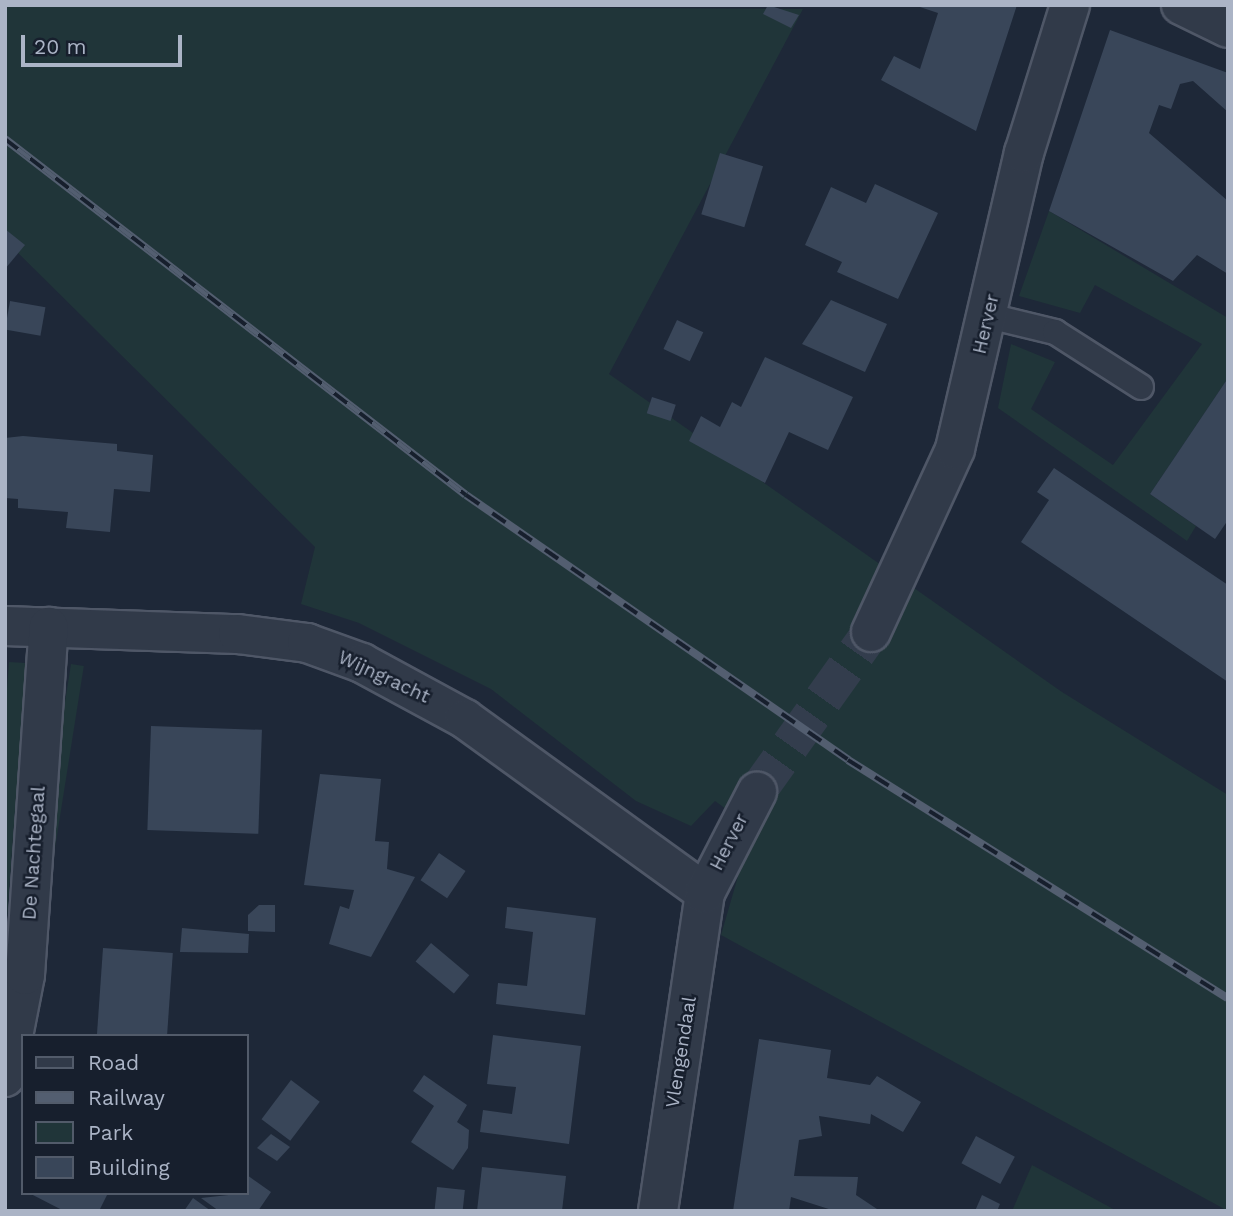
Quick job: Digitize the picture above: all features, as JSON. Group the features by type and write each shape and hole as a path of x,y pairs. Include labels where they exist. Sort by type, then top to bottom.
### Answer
{"street":[{"name":"Herver","path":"871,632 942,484 989,316 1024,153 1070,5"},
{"path":"1181,5 1228,28"},
{"name":"Wijngracht","path":"5,626 238,634 307,643 362,663 465,719 705,893"},
{"name":"De Nachtegaal","path":"5,1077 25,975 49,627"},
{"name":"Herver","path":"705,893 757,792"},
{"name":"Vlengendaal","path":"658,1211 705,893"}],"lane":[{"path":"989,316 1055,332 1141,387"}],"green space":[{"path":"5,5 803,9 609,374 1062,692 1228,795 1228,1211 721,935 752,828 715,801 691,826 636,801 491,689 359,623 301,604 315,547 5,240"},
{"path":"1049,211 1228,318 1228,378 1150,494 1196,526 1187,541 998,408 1011,344 1055,362 1031,409 1113,465 1202,344 1095,285 1080,313 1019,296"},
{"path":"9,662 26,663 7,918 5,713"},
{"path":"71,664 84,666 44,918 31,916"},
{"path":"1032,1165 1117,1211 1012,1211"}],"building":[{"path":"768,5 799,15 791,28 763,14"},
{"path":"914,5 1017,5 976,131 881,80 894,56 920,69 938,13"},
{"path":"1110,30 1228,73 1228,112 1193,81 1180,84 1171,109 1159,105 1149,133 1228,201 1228,274 1197,255 1173,281 1049,211"},
{"path":"720,153 763,166 744,227 701,214"},
{"path":"875,184 938,213 898,299 837,272 842,262 805,245 831,187 866,203"},
{"path":"5,229 25,245 5,269"},
{"path":"831,300 887,324 865,372 802,344"},
{"path":"10,301 45,307 40,336 5,330"},
{"path":"677,320 703,332 690,361 663,349"},
{"path":"765,357 853,397 828,450 789,432 765,483 689,441 701,416 720,427 732,402 741,407"},
{"path":"1228,378 1228,520 1215,539 1150,494"},
{"path":"652,397 676,405 671,421 647,413"},
{"path":"23,436 117,444 117,451 153,455 150,492 114,489 110,532 66,528 68,512 18,508 18,499 5,498 5,438"},
{"path":"1054,468 1228,585 1228,682 1021,542 1049,500 1037,492"},
{"path":"151,726 262,730 258,834 147,830"},
{"path":"320,774 381,779 375,841 389,842 387,869 415,877 371,957 329,944 340,906 349,909 354,890 304,885"},
{"path":"439,853 466,871 447,898 421,880"},
{"path":"259,905 275,905 275,932 248,931 248,915"},
{"path":"507,907 596,918 585,1015 496,1004 498,983 527,986 533,932 505,928"},
{"path":"182,928 249,934 248,953 180,952"},
{"path":"431,943 469,975 454,994 416,961"},
{"path":"103,948 173,953 167,1034 97,1034"},
{"path":"493,1035 581,1046 569,1144 480,1132 483,1110 512,1114 516,1087 487,1084"},
{"path":"759,1039 831,1050 827,1078 870,1085 877,1076 921,1102 903,1132 871,1114 870,1124 819,1116 822,1136 799,1140 794,1176 858,1177 856,1195 880,1211 835,1211 791,1197 789,1211 733,1211"},
{"path":"424,1075 467,1105 457,1122 469,1130 468,1148 453,1170 411,1142 434,1106 413,1091"},
{"path":"291,1080 320,1102 290,1141 262,1119"},
{"path":"271,1134 290,1147 277,1161 257,1148"},
{"path":"976,1136 1015,1157 1000,1184 961,1163"},
{"path":"482,1167 566,1176 562,1211 477,1211"},
{"path":"248,1176 271,1192 258,1211 219,1211 201,1198 248,1195"},
{"path":"437,1187 465,1190 463,1211 435,1209"},
{"path":"33,1195 107,1195 99,1211 64,1211"},
{"path":"982,1195 1000,1204 997,1211 975,1211"},
{"path":"193,1198 211,1211 184,1211"}],"tunnel":[{"path":"757,792 871,632"}],"railway":[{"path":"5,139 466,495 848,760 1228,998"}]}
